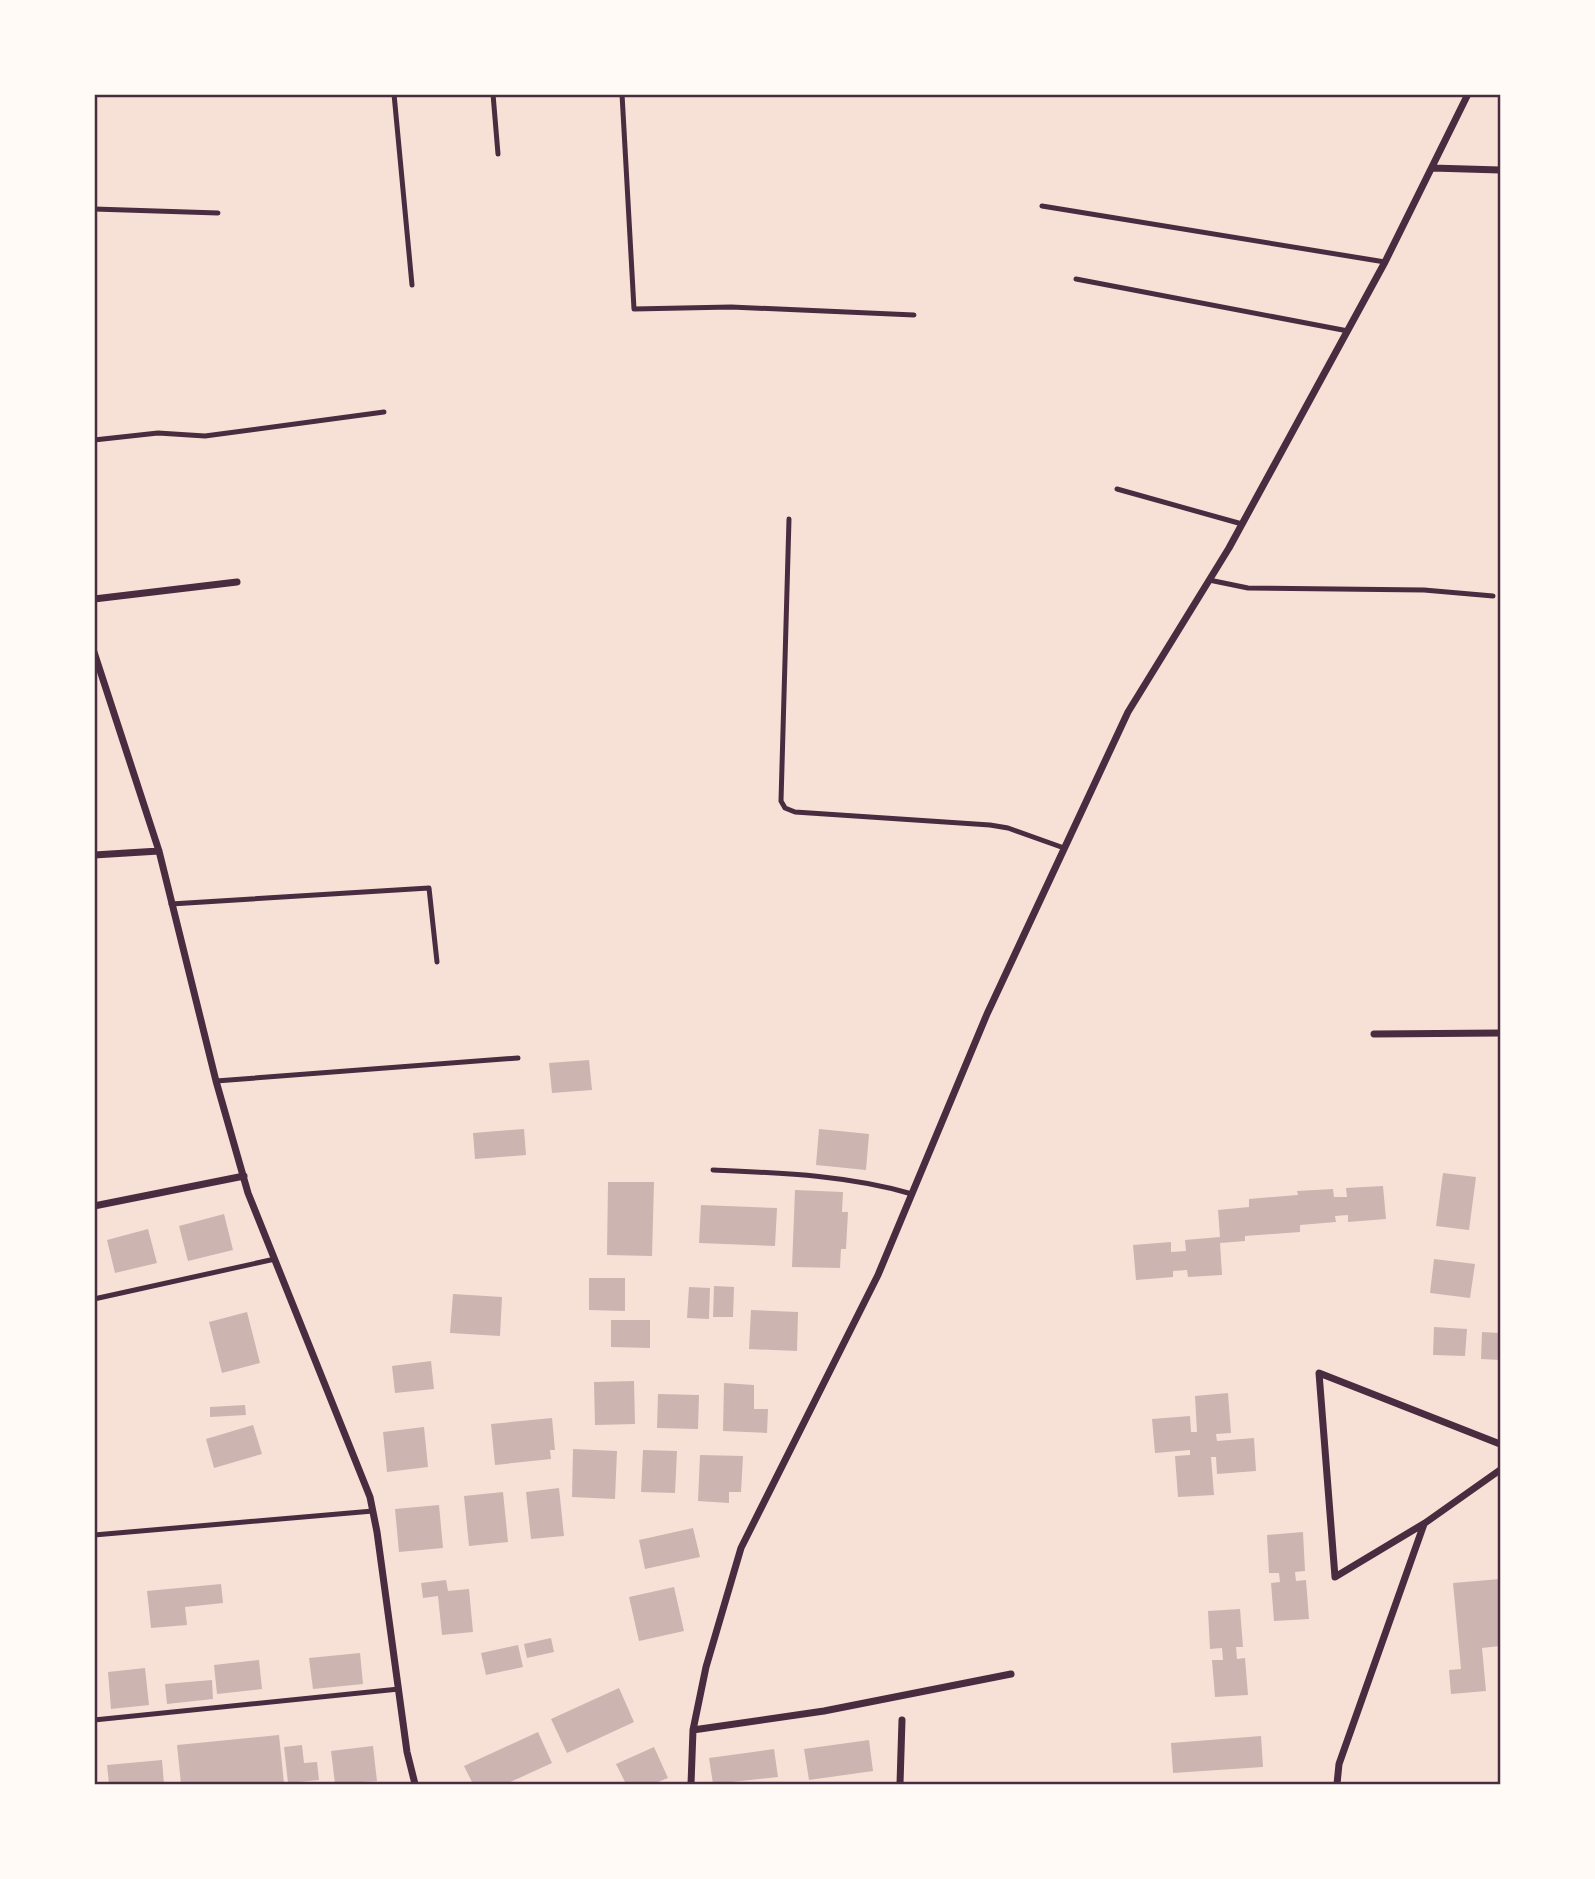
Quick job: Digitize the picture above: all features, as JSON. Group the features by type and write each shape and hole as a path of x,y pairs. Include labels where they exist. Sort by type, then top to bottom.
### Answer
{"street":[{"path":"691,1784 693,1730 706,1667 741,1548 878,1275 987,1014 1128,712 1242,524 1385,262 1468,94"},
{"path":"1432,168 1500,170"},
{"path":"94,599 237,582"},
{"path":"94,652 159,850 216,1081 248,1193 370,1497 407,1752 415,1784"},
{"path":"94,855 159,850"},
{"path":"1374,1034 1500,1032"},
{"path":"94,1206 244,1176"},
{"path":"1500,1444 1319,1373 1335,1577 1424,1523 1500,1469"},
{"path":"1337,1784 1339,1764 1424,1523"},
{"path":"693,1730 824,1711 1011,1674"},
{"path":"900,1784 902,1720"}],"lane":[{"path":"394,94 412,285"},
{"path":"493,94 498,154"},
{"path":"622,94 634,309 731,307 914,315"},
{"path":"1042,206 1385,262"},
{"path":"94,209 218,213"},
{"path":"1076,279 1348,331"},
{"path":"94,440 158,433 205,436 384,412"},
{"path":"1117,489 1242,524"},
{"path":"789,519 781,801 785,808 795,812 990,825 1008,828 1064,848"},
{"path":"1209,580 1248,588 1424,590 1493,596"},
{"path":"171,904 429,888 438,962"},
{"path":"216,1081 518,1058"},
{"path":"713,1170 796,1173 883,1185 912,1194"},
{"path":"94,1299 275,1259"},
{"path":"94,1535 373,1511"},
{"path":"94,1720 399,1689"}],"building":[{"path":"589,1060 592,1090 552,1093 549,1063"},
{"path":"524,1129 526,1155 475,1159 473,1133"},
{"path":"819,1129 869,1134 866,1170 816,1165"},
{"path":"1443,1173 1476,1177 1469,1230 1436,1226"},
{"path":"608,1182 654,1182 652,1256 607,1255"},
{"path":"1383,1186 1386,1219 1348,1222 1348,1215 1335,1216 1336,1222 1300,1225 1300,1232 1245,1236 1245,1241 1220,1243 1222,1275 1188,1277 1187,1270 1173,1271 1173,1277 1136,1280 1133,1245 1171,1242 1171,1252 1186,1251 1185,1240 1220,1237 1218,1210 1249,1207 1249,1199 1298,1195 1297,1191 1333,1189 1334,1197 1347,1197 1346,1188"},
{"path":"795,1190 843,1192 842,1212 848,1212 846,1249 841,1249 840,1268 792,1267"},
{"path":"701,1205 777,1208 775,1246 699,1243"},
{"path":"224,1214 233,1250 188,1261 179,1226"},
{"path":"148,1229 157,1263 115,1273 107,1240"},
{"path":"1434,1259 1475,1264 1470,1298 1430,1293"},
{"path":"589,1278 625,1278 625,1311 589,1310"},
{"path":"714,1286 734,1287 733,1317 713,1317"},
{"path":"689,1287 710,1288 709,1319 687,1318"},
{"path":"453,1294 502,1297 500,1336 450,1333"},
{"path":"751,1310 798,1312 797,1351 749,1349"},
{"path":"247,1312 260,1363 222,1373 209,1322"},
{"path":"611,1320 650,1320 650,1348 611,1347"},
{"path":"1434,1327 1467,1329 1465,1356 1433,1355"},
{"path":"1482,1332 1500,1333 1500,1360 1481,1359"},
{"path":"431,1361 434,1389 395,1393 392,1366"},
{"path":"634,1381 635,1424 595,1425 594,1382"},
{"path":"724,1383 754,1385 754,1409 768,1409 767,1433 723,1431"},
{"path":"1228,1393 1231,1433 1216,1434 1217,1441 1254,1438 1256,1471 1217,1474 1216,1457 1211,1457 1214,1495 1178,1497 1175,1456 1190,1455 1190,1450 1155,1453 1152,1419 1190,1416 1191,1432 1197,1432 1195,1396"},
{"path":"658,1394 699,1395 698,1429 657,1428"},
{"path":"245,1405 246,1415 210,1417 210,1407"},
{"path":"552,1418 555,1450 550,1450 551,1459 495,1465 491,1424"},
{"path":"253,1425 262,1454 214,1468 206,1439"},
{"path":"424,1427 428,1467 387,1472 383,1432"},
{"path":"573,1449 617,1451 615,1499 572,1497"},
{"path":"643,1450 677,1451 675,1493 641,1492"},
{"path":"700,1455 743,1456 741,1492 729,1492 729,1503 698,1501"},
{"path":"559,1488 564,1536 531,1539 526,1492"},
{"path":"503,1492 508,1542 469,1546 464,1496"},
{"path":"439,1505 443,1548 399,1552 395,1509"},
{"path":"693,1528 700,1557 645,1569 639,1540"},
{"path":"1303,1532 1305,1571 1295,1572 1296,1581 1306,1580 1309,1619 1274,1621 1271,1583 1280,1582 1279,1573 1269,1573 1267,1535"},
{"path":"1500,1579 1500,1646 1482,1648 1486,1691 1451,1694 1449,1670 1461,1669 1453,1583"},
{"path":"446,1580 448,1591 469,1589 473,1632 442,1635 438,1596 423,1598 421,1583"},
{"path":"221,1584 223,1603 185,1607 187,1625 151,1628 147,1591"},
{"path":"674,1587 684,1631 639,1641 629,1597"},
{"path":"1240,1609 1243,1647 1236,1647 1237,1659 1245,1658 1248,1695 1215,1697 1212,1660 1223,1660 1222,1648 1210,1649 1208,1611"},
{"path":"551,1638 554,1652 527,1658 524,1644"},
{"path":"518,1645 523,1667 486,1675 481,1653"},
{"path":"360,1653 363,1684 313,1689 309,1658"},
{"path":"259,1660 262,1689 217,1694 214,1665"},
{"path":"145,1668 149,1705 111,1709 108,1672"},
{"path":"212,1680 213,1699 167,1704 165,1684"},
{"path":"619,1688 634,1722 567,1753 551,1719"},
{"path":"538,1732 552,1763 506,1784 473,1784 464,1766"},
{"path":"279,1735 284,1783 181,1784 177,1745"},
{"path":"1261,1736 1263,1767 1173,1773 1171,1743"},
{"path":"869,1740 873,1771 809,1780 804,1749"},
{"path":"302,1745 304,1763 317,1762 319,1780 288,1783 284,1747"},
{"path":"373,1746 377,1781 335,1784 331,1751"},
{"path":"654,1747 668,1778 653,1784 626,1784 616,1764"},
{"path":"774,1749 778,1777 713,1784 709,1758"},
{"path":"162,1760 164,1784 109,1784 107,1765"}]}
